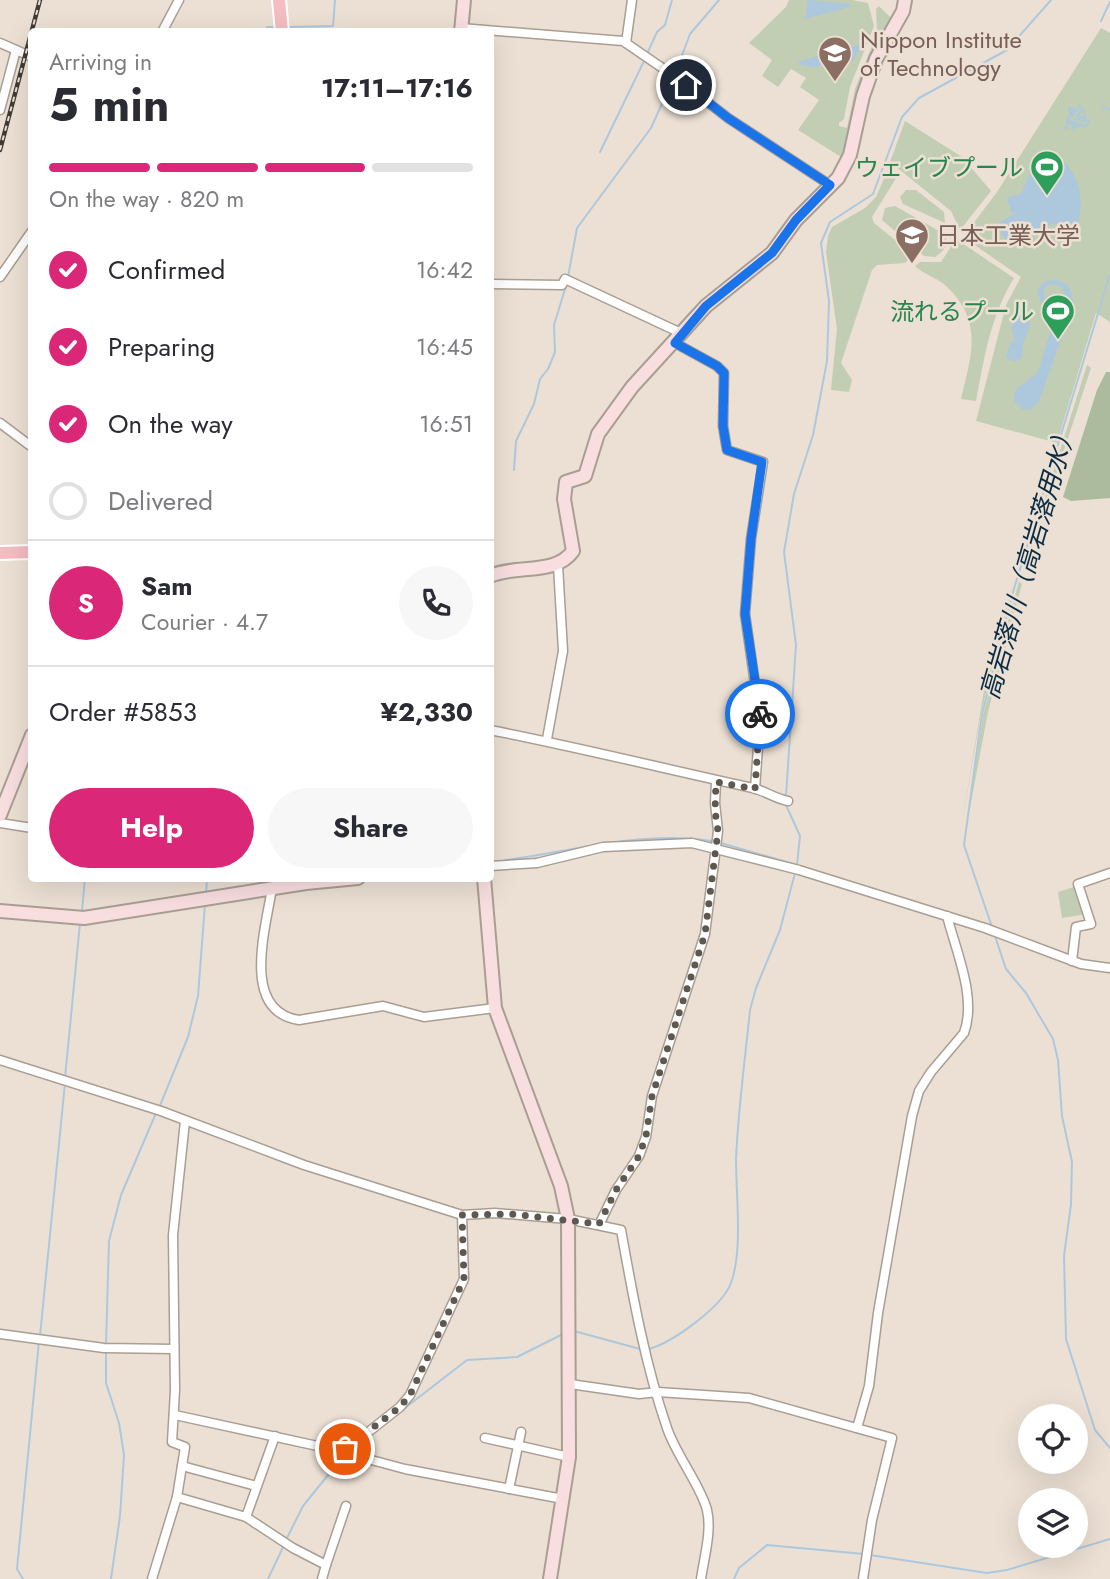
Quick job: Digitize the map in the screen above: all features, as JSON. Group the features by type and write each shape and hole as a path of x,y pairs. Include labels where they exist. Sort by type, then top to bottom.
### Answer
{"main road":[{"path":"279,0 282,28"},
{"path":"0,553 28,552"}],"street":[{"path":"164,28 179,0"},
{"path":"461,28 464,0"},
{"path":"626,43 632,0"},
{"path":"494,575 509,570 558,565 573,551 564,499 566,482 585,476 605,422 632,387 706,306 772,253 796,220 846,166 876,59 902,11 905,0"},
{"path":"494,33 626,43 728,118 830,185"},
{"path":"0,43 28,55"},
{"path":"0,110 16,50"},
{"path":"2,272 28,236"},
{"path":"494,284 562,285 565,279 679,338 724,373 723,426 727,450 762,462 751,539 745,614 760,708 755,789"},
{"path":"0,423 28,444"},
{"path":"547,739 563,651 558,565"},
{"path":"494,731 547,739 716,782 755,789 789,801"},
{"path":"0,815 28,745"},
{"path":"599,1224 616,1190 639,1156 646,1136 652,1096 705,934 718,831 715,811 716,782"},
{"path":"0,823 28,827"},
{"path":"494,866 537,863 603,847 692,843 716,847 947,916 1072,961 1110,968"},
{"path":"1072,961 1076,927 1091,924 1078,884 1110,873"},
{"path":"484,882 495,1008 561,1186 568,1219 569,1457 550,1579"},
{"path":"0,911 84,918 307,884"},
{"path":"272,888 260,973 271,1007 288,1018 299,1020 383,1006 424,1017 495,1008"},
{"path":"857,1428 869,1386 878,1313 912,1116 919,1091 968,1024 968,1002 947,916"},
{"path":"0,1060 185,1121 304,1165 462,1215 495,1213 568,1219 621,1230 640,1338 675,1449 707,1508 701,1579"},
{"path":"152,1579 177,1497 185,1447 172,1442 175,1415 173,1236 185,1121"},
{"path":"346,1453 400,1407 410,1395 464,1279 462,1215"},
{"path":"0,1334 104,1348 174,1349"},
{"path":"570,1384 639,1394 658,1392 749,1398 892,1438 872,1520 863,1579"},
{"path":"175,1415 275,1436 405,1469 563,1499"},
{"path":"509,1489 521,1432"},
{"path":"246,1517 256,1486 263,1476 275,1436"},
{"path":"485,1438 569,1457"},
{"path":"181,1466 256,1486"},
{"path":"177,1497 246,1517 293,1548 326,1565"},
{"path":"322,1579 346,1506"}],"green space":[{"name":"Nippon Institute of Technology","path":"789,0 852,0 868,3 874,26 850,87 844,119 839,123 839,126 847,128 855,89 877,33 876,9 879,6 894,21 846,160 798,130 819,100 800,87 806,78 791,69 778,87 762,76 772,60 749,43 786,7"},
{"path":"1101,28 1110,33 1110,322 1096,313 1057,443 976,421 1006,305 1021,277 963,237 997,192"},
{"path":"905,121 962,157 991,191 960,230 951,211 890,162"},
{"path":"888,169 898,175 872,217 874,223 911,253 911,257 905,263 877,265 872,270 841,363 852,380 849,392 831,390 837,329 826,252 828,236 832,227 865,208 876,197"},
{"path":"906,190 916,190 944,212 945,223 903,204 900,197"},
{"path":"895,206 946,235 946,245 941,253 935,257 924,256 882,220 885,208"},
{"path":"956,239 1014,278 994,322 976,401 961,399 972,340 966,313 947,287 915,266 920,262 941,262"},
{"path":"1087,365 1091,368 1048,499 1045,498"},
{"path":"1106,372 1110,372 1110,498 1071,501 1063,497 1097,390"},
{"path":"1014,579 981,713 961,829 984,690"},
{"path":"1019,581 1022,584 988,712 966,829 983,715"},
{"path":"1077,886 1087,914 1062,918 1058,892"}],"water":[{"path":"808,0 851,4 850,7 805,19"},
{"path":"862,44 853,61 846,61 834,55 816,68 798,64 800,61"},
{"name":"ウェイブプール","path":"1049,150 1066,164 1077,182 1081,202 1078,224 1049,225 1009,245 996,225 1016,212 1011,212 1007,198 1022,193 1029,175"},
{"name":"流れるプール","path":"1056,279 1069,286 1074,303 1039,402 1031,409 1023,410 1014,401 1015,390 1038,372 1052,325 1037,292 1042,283","holes":["1050,284 1061,286 1068,300 1058,332 1044,289"]},
{"path":"1025,302 1030,317 1029,327 1023,343 1022,358 1013,362 1006,357 1010,343 1015,341 1011,327 1016,321 1014,314"}],"waterway":[{"path":"288,27 333,26 335,0"},
{"path":"647,54 657,32 665,25 672,0"},
{"path":"675,74 690,34 719,0"},
{"path":"786,796 796,645 784,552 794,494 813,435 827,361 829,301 821,243 830,222 873,194 902,117 919,98 1007,50 1051,0"},
{"path":"1101,21 1110,2"},
{"path":"267,28 276,27"},
{"path":"600,152 645,59"},
{"path":"568,277 577,228 651,128 673,79"},
{"path":"1069,108 1073,115 1080,105"},
{"path":"1103,106 1110,110"},
{"path":"1063,128 1067,128 1067,121 1068,119 1072,122 1067,121 1074,109 1069,107"},
{"path":"1077,118 1082,108"},
{"path":"1082,122 1085,120 1084,110"},
{"path":"1079,120 1082,117 1089,122 1086,126 1074,123 1075,127 1079,126"},
{"path":"1074,130 1071,124 1077,119"},
{"name":"高岩落川（高岩落用水）","path":"992,927 964,845 982,714 1013,592 1110,274"},
{"path":"514,470 516,441 534,404 540,379 548,369 555,352 554,325 566,286"},
{"path":"721,843 797,865 800,836 786,805"},
{"path":"506,860 634,840 686,838 712,841"},
{"path":"649,1349 671,1339 707,1313 726,1292 735,1270 738,1239 737,1141 750,1010 756,988 780,930 795,873"},
{"path":"82,911 85,882"},
{"path":"206,895 207,882"},
{"path":"159,1108 188,1037 198,996 205,904"},
{"path":"65,1078 80,923"},
{"name":"高岩落川（高岩落用水）","path":"995,936 1006,969 1026,993 1053,1039 1058,1060 1062,1116 1072,1162 1071,1204 1064,1256 1066,1339 1095,1430 1110,1448"},
{"path":"40,1336 65,1083"},
{"path":"106,1344 109,1241 121,1195 156,1113"},
{"path":"574,1331 640,1349"},
{"path":"383,1425 467,1360 517,1357 563,1334"},
{"path":"23,1579 17,1569 39,1341"},
{"path":"106,1353 106,1383 119,1423 124,1455 120,1516 111,1579"},
{"path":"287,1538 303,1506 345,1454"},
{"path":"870,1555 987,1573 1007,1570 1110,1539"},
{"path":"268,1579 284,1545"},
{"path":"734,1579 739,1568 767,1545 864,1554"}],"railway":[{"path":"33,28 40,0"},
{"path":"0,150 28,45"}],"way so far":[{"path":"345,1449 400,1407 410,1395 464,1279 462,1215 511,1214 599,1224 616,1190 639,1156 646,1136 652,1096 705,934 718,831 715,811 716,782 755,789 760,714"}],"place":[{"name":"Nippon Institute of Technology","path":"835,83"},
{"name":"ウェイブプール","path":"1047,197"},
{"name":"日本工業大学","path":"912,265"},
{"name":"流れるプール","path":"1058,341"}],"route":[{"path":"686,85 728,118 830,185 796,220 772,253 706,306 675,343 717,366 724,373 723,426 727,450 762,462 763,465 751,539 745,614 760,714"}]}
